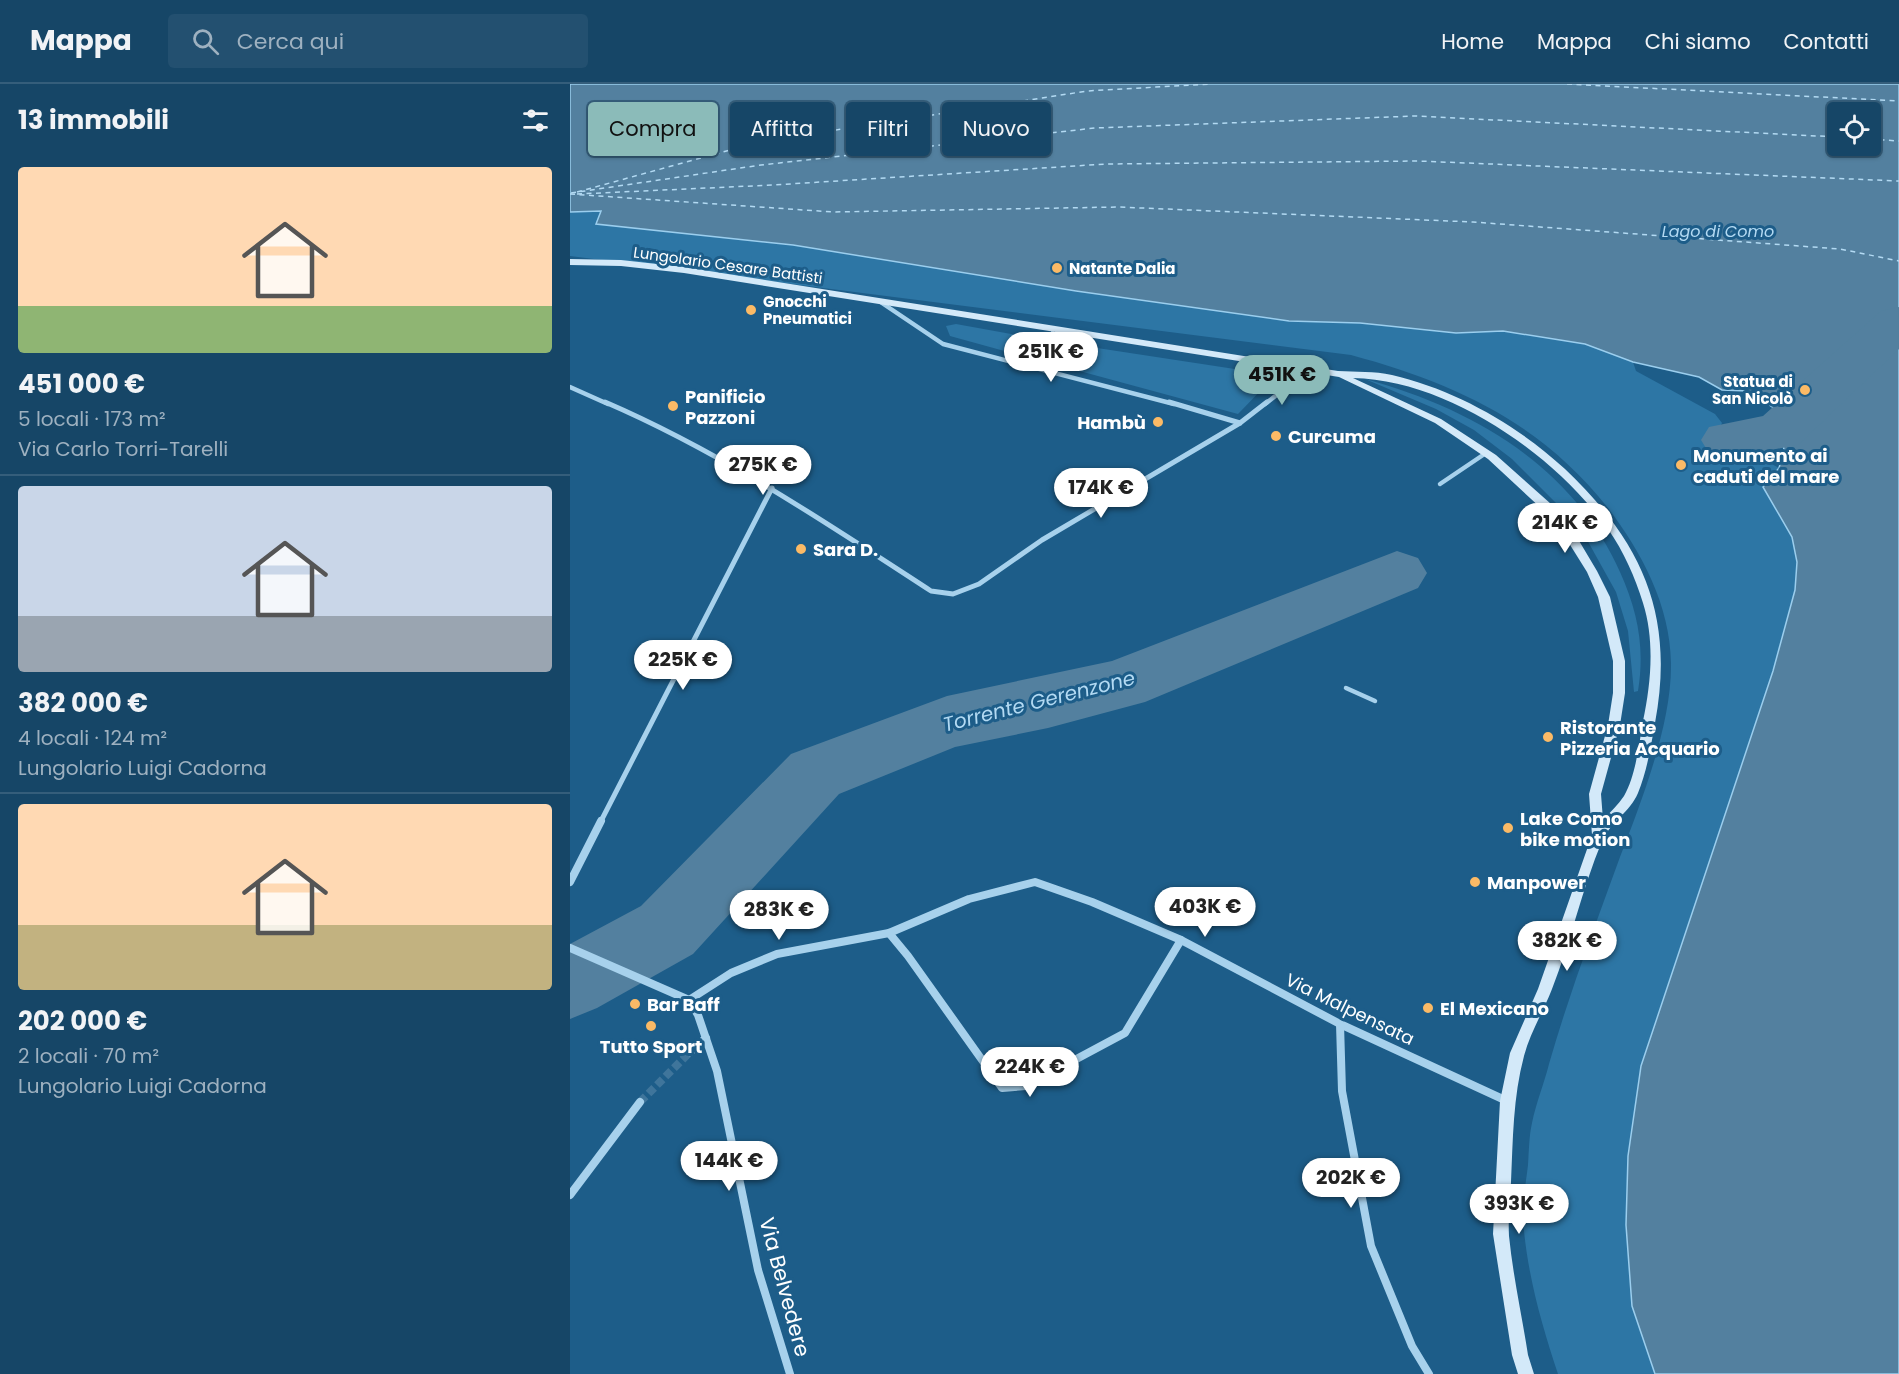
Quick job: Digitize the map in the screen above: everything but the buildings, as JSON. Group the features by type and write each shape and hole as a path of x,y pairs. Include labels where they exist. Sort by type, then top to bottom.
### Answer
{"main road":[{"name":"Lungolario Cesare Battisti","path":"570,262 621,263 684,270 1338,374"},
{"path":"1338,374 1426,414 1486,453 1524,484 1553,514 1571,537 1592,571 1604,597 1619,661 1619,693 1607,756 1595,794 1598,835"},
{"path":"1338,374 1382,376 1409,383 1448,398 1494,422 1548,459 1572,480 1622,545 1649,603 1657,672 1647,736 1629,799 1598,835 1545,989 1517,1053 1507,1101 1502,1234 1520,1355 1526,1374"}],"street":[{"name":"Lungolario Cesare Battisti","path":"882,303 943,344 1159,399 1240,423"},
{"path":"570,387 658,425 772,488 930,591 953,594 979,584 1042,540 1240,423 1310,369"},
{"path":"570,882 772,488"},
{"name":"Via Malpensata","path":"689,1000 731,973 777,954 889,933 969,900 1035,882 1092,902 1181,940 1340,1024 1507,1101"},
{"path":"889,933 909,956 1002,1088 1026,1086 1125,1033 1181,940"},
{"path":"572,949 689,1000"},
{"name":"Via Belvedere","path":"689,1000 706,1038 717,1071 758,1269 790,1374"},
{"path":"1340,1024 1342,1091 1371,1246 1412,1346 1430,1374"},
{"path":"690,1052 706,1038"},
{"path":"570,1195 640,1102"}],"lane":[{"path":"1046,370 1053,329"},
{"path":"1440,484 1486,453"},
{"path":"1346,688 1375,701"}],"shaded area":[{"path":"602,211 597,224 793,245 1076,291 1289,321 1360,323 1456,333 1503,331 1585,344 1633,362 1636,371 1715,414 1722,423 1718,431 1728,440 1779,468 1763,487 1792,537 1797,562 1795,590 1773,671 1641,1065 1628,1156 1632,1306 1655,1374 1558,1374 1536,1298 1523,1220 1530,1133 1536,1108 1574,986 1654,761 1667,711 1670,686 1671,663 1666,621 1652,581 1620,525 1582,478 1524,429 1493,410 1425,379 1351,355 570,256 570,212"},
{"path":"956,324 1034,338 1037,346 1034,350 1019,355 950,336 946,326"},
{"path":"1071,344 1261,373 1267,384 1238,414 1061,366 1055,355"},
{"path":"1365,379 1443,406 1480,425 1515,447 1547,472 1575,501 1600,534 1620,572 1631,601 1640,645 1638,691 1634,692 1628,631 1616,592 1586,538 1570,517 1512,459 1474,430 1436,409"}],"water":[{"name":"Lago di Como","path":"570,84 1899,84 1899,1374 1655,1374 1632,1306 1626,1225 1628,1156 1641,1066 1773,671 1795,590 1797,562 1792,537 1763,487 1779,468 1784,450 1778,416 1774,408 1748,391 1722,390 1699,377 1633,362 1585,344 1503,331 1456,333 1360,323 1289,321 1076,291 793,245 596,224 601,211 570,212"}],"waterway":[{"name":"Torrente Gerenzone","path":"1728,440 1779,432 1899,322"},
{"name":"Torrente Gerenzone","path":"570,983 667,930 815,774 947,722 1048,702 1122,684 1397,573"}],"ferry route":[{"path":"577,192 759,142 1087,91 1210,84"},
{"path":"1567,84 1899,101"},
{"path":"571,193 761,165 1095,128 1415,116 1827,136"},
{"path":"1881,140 1899,141"},
{"path":"577,194 773,185 1106,164 1418,161 1899,181"},
{"path":"570,194 833,212 1118,207 1473,222 1840,249 1899,261"}],"tunnel":[{"path":"640,1102 690,1052"}],"place":[{"name":"Natante Dalia","path":"1057,268"},
{"name":"Gnocchi Pneumatici","path":"751,310"},
{"name":"Statua di San Nicolò","path":"1805,390"},
{"name":"Panificio Pazzoni","path":"673,406"},
{"name":"Hambù","path":"1158,422"},
{"name":"Curcuma","path":"1276,436"},
{"name":"Monumento ai caduti del mare","path":"1681,465"},
{"name":"Sara D.","path":"801,549"},
{"name":"Ristorante Pizzeria Acquario","path":"1548,737"},
{"name":"Lake Como bike motion","path":"1508,828"},
{"name":"Manpower","path":"1475,882"},
{"name":"Bar Baff","path":"635,1004"},
{"name":"El Mexicano","path":"1428,1008"},
{"name":"Tutto Sport","path":"651,1026"}]}
